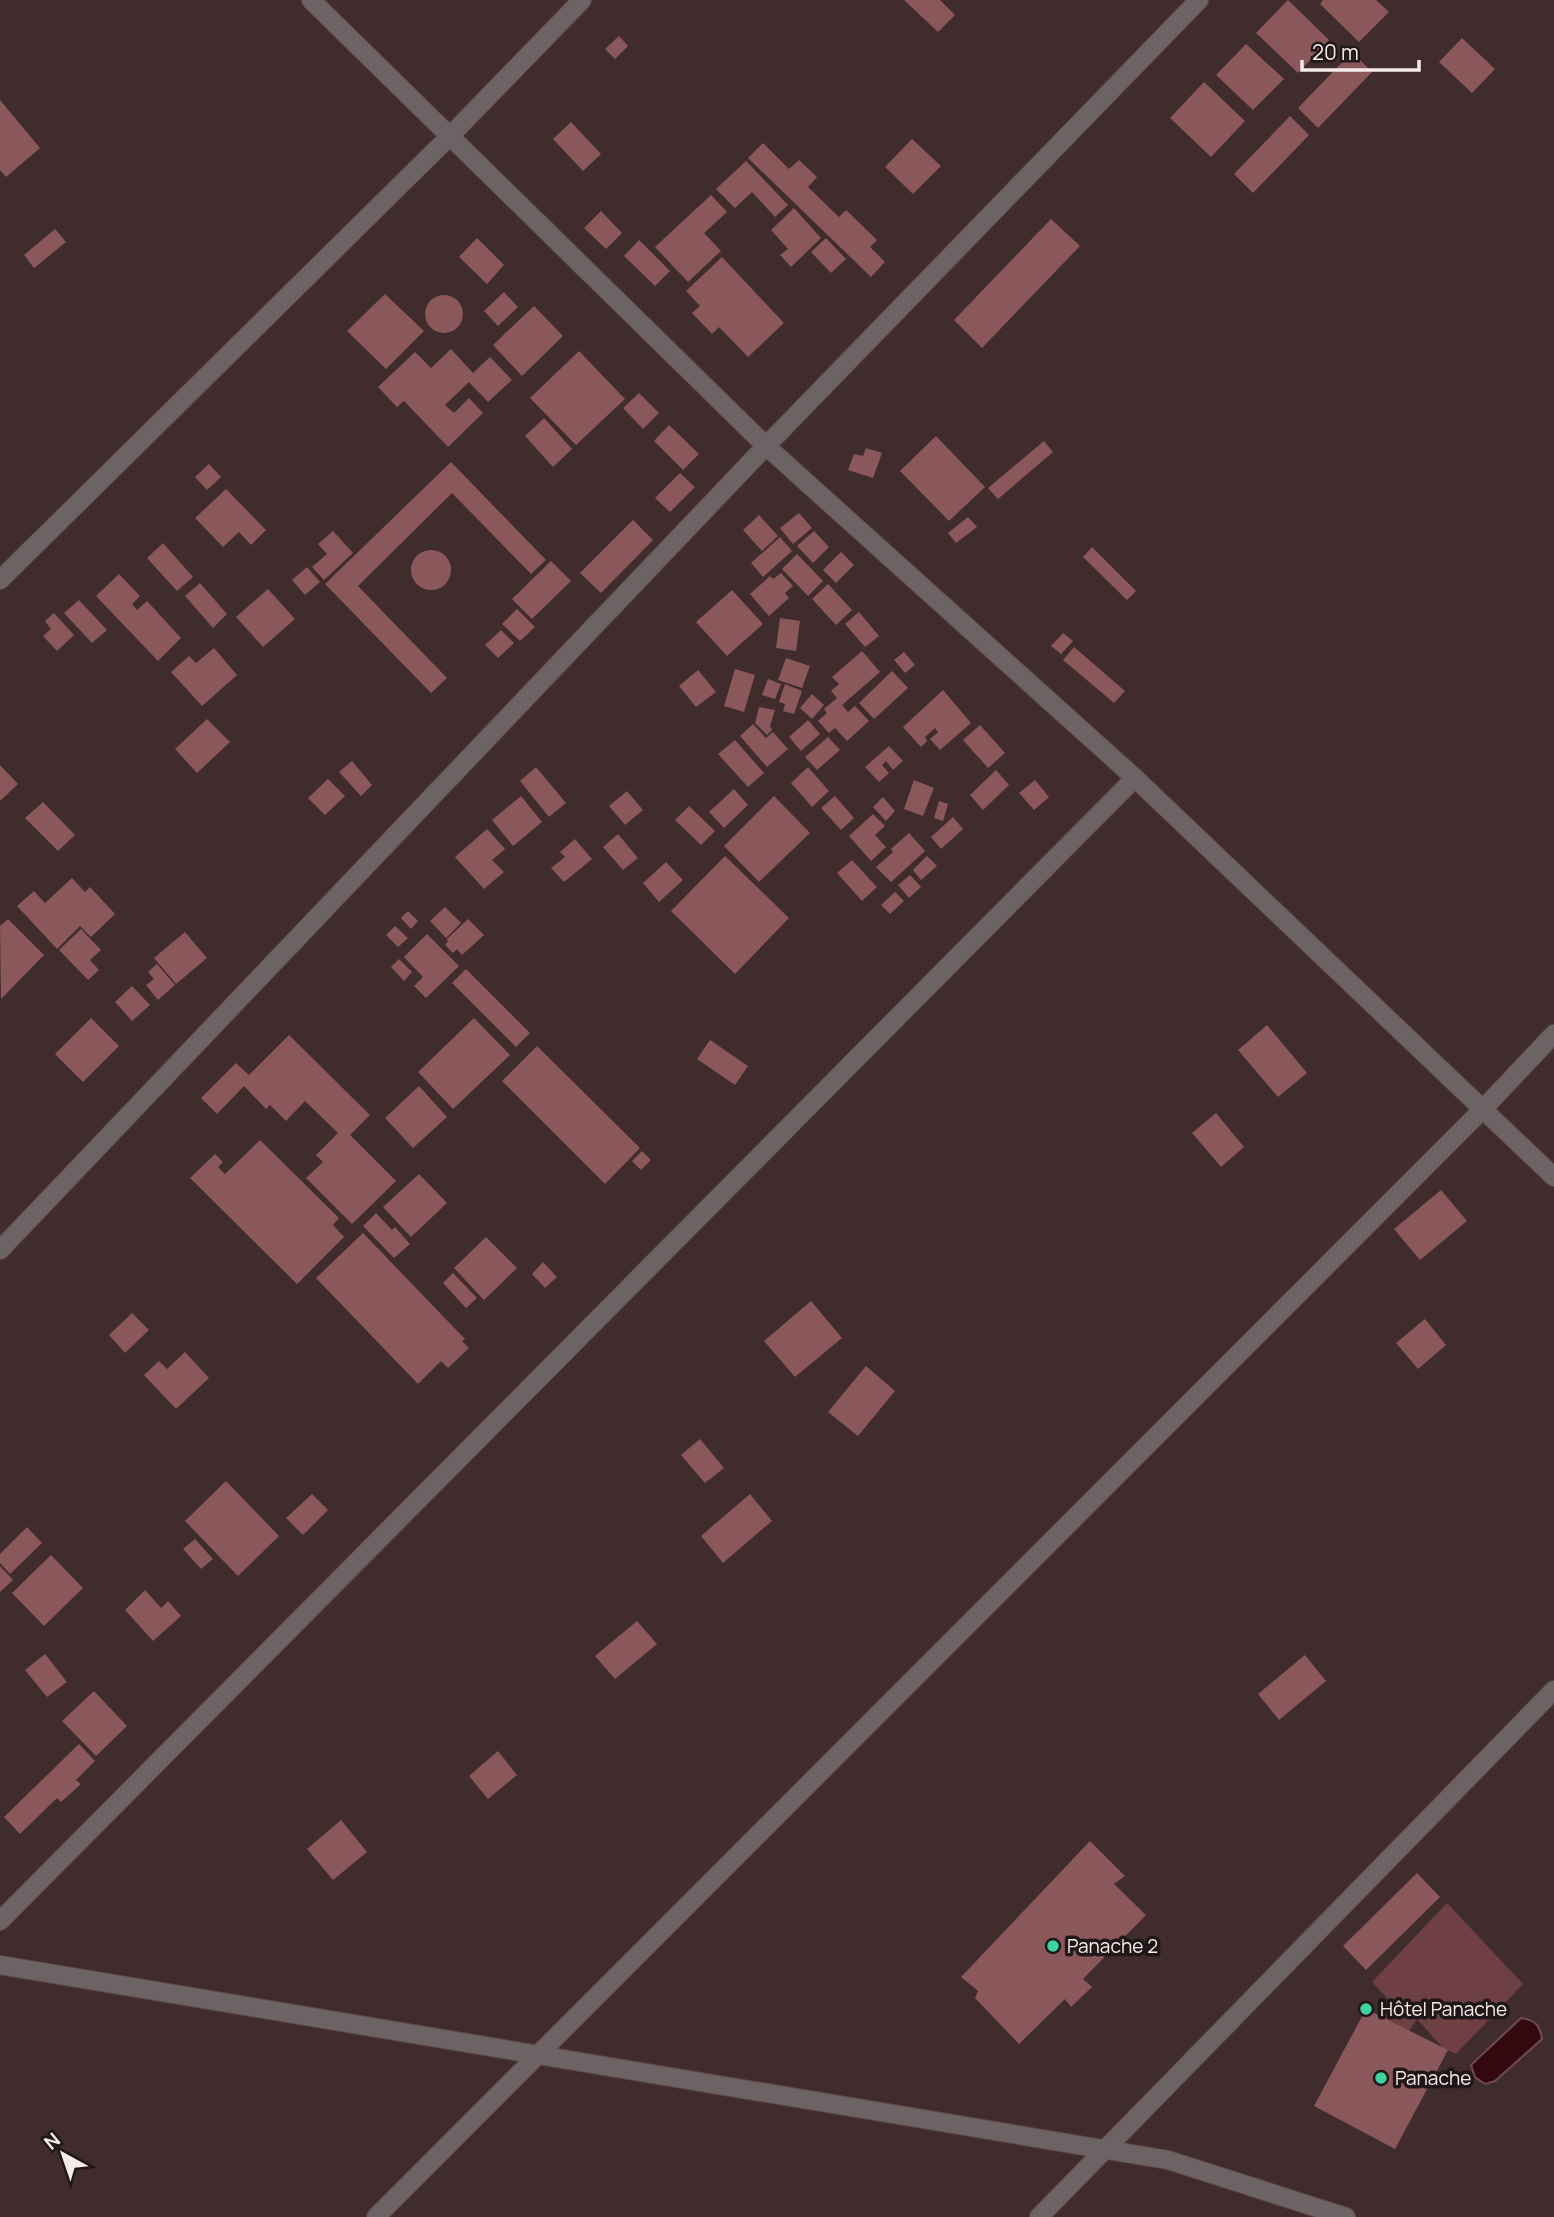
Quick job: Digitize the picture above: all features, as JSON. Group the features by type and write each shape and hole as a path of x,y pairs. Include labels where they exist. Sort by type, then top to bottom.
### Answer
{"street":[{"path":"311,0 766,446 1135,778 1554,1177"},
{"path":"0,580 450,136 582,0"},
{"path":"0,1250 766,446 1199,0"},
{"path":"0,1921 1135,778"},
{"path":"376,2217 1483,1110 1554,1034"},
{"path":"1038,2217 1554,1690"},
{"path":"0,1965 1168,2161 1346,2217"}],"shaded area":[{"path":"1447,1903 1523,1984 1456,2054 1443,2048 1417,2019 1409,2031 1378,2015 1389,2000 1372,1982"},
{"path":"1521,2018 1536,2024 1542,2039 1495,2081 1485,2084 1475,2077 1471,2065"}],"building":[{"path":"904,0 940,0 955,15 938,32"},
{"path":"1288,0 1329,40 1298,73 1256,33"},
{"path":"1323,0 1376,0 1389,12 1359,42 1320,4"},
{"path":"619,36 628,46 615,59 605,49"},
{"path":"1462,38 1495,69 1472,93 1439,62"},
{"path":"1246,44 1284,79 1253,110 1216,75"},
{"path":"1352,52 1372,72 1318,128 1298,108"},
{"path":"1204,82 1245,121 1211,157 1170,118"},
{"path":"0,100 40,148 6,177 0,170"},
{"path":"1290,116 1309,135 1253,193 1234,174"},
{"path":"571,122 601,154 583,171 553,139"},
{"path":"912,139 941,166 913,194 885,167"},
{"path":"763,143 789,169 799,160 817,177 808,187 839,217 846,210 877,240 870,247 885,262 871,277 748,158"},
{"path":"746,161 788,205 775,217 752,192 735,208 716,189"},
{"path":"711,195 727,212 704,233 721,251 688,282 655,247"},
{"path":"794,208 821,238 791,267 780,255 788,249 771,230"},
{"path":"601,211 622,233 606,249 584,228"},
{"path":"1051,219 1080,246 982,348 954,320"},
{"path":"55,229 66,242 34,268 24,255"},
{"path":"477,238 504,265 487,284 459,257"},
{"path":"826,238 846,259 831,273 811,252"},
{"path":"639,240 670,271 655,286 624,256"},
{"path":"722,257 784,323 748,357 719,327 712,334 692,313 700,306 686,291"},
{"path":"504,292 518,307 498,326 484,311"},
{"path":"385,294 424,331 386,369 347,331"},
{"path":"444,295 458,300 463,314 458,328 444,333 430,328 425,314 430,300"},
{"path":"534,306 563,336 522,376 493,345"},
{"path":"451,349 473,373 490,357 512,380 488,402 469,382 445,405 454,413 469,398 483,413 448,447 404,401 397,407 378,387 415,352 431,368"},
{"path":"579,351 625,399 576,445 530,398"},
{"path":"639,393 659,413 643,429 623,408"},
{"path":"544,418 572,449 553,467 525,436"},
{"path":"669,425 699,454 683,470 654,441"},
{"path":"936,436 985,487 949,521 900,471"},
{"path":"1044,441 1053,452 998,499 988,488"},
{"path":"866,448 882,453 873,478 848,470 854,454 863,456"},
{"path":"451,462 546,560 531,574 452,493 358,586 447,678 431,693 325,584"},
{"path":"209,464 221,477 207,490 195,477"},
{"path":"680,473 695,487 670,512 655,498"},
{"path":"226,489 266,530 251,545 239,532 223,547 195,518"},
{"path":"799,513 812,528 793,544 780,528"},
{"path":"759,515 778,536 762,551 743,530"},
{"path":"968,517 977,527 956,543 948,533"},
{"path":"633,520 653,540 601,593 580,573"},
{"path":"333,531 353,553 324,580 312,567 327,554 318,544"},
{"path":"814,531 829,547 813,563 797,546"},
{"path":"780,537 792,551 763,577 751,563"},
{"path":"163,543 193,577 177,591 147,558"},
{"path":"1092,547 1136,591 1127,600 1083,557"},
{"path":"431,550 439,551 445,556 450,562 450,578 445,584 439,589 431,590 423,589 417,584 412,578 411,570 412,562 417,556 423,551"},
{"path":"841,552 854,565 836,583 823,570"},
{"path":"797,554 823,581 808,596 782,569"},
{"path":"551,561 571,581 532,619 512,599"},
{"path":"307,567 320,582 305,595 292,580"},
{"path":"781,573 793,586 785,593 789,598 769,616 750,594 770,576 773,579"},
{"path":"119,574 140,596 132,604 137,610 147,601 181,638 158,661 96,596"},
{"path":"200,583 227,614 213,628 185,596"},
{"path":"828,584 852,610 836,625 812,599"},
{"path":"268,589 295,619 263,647 236,617"},
{"path":"732,590 763,624 727,656 696,622"},
{"path":"79,600 107,630 92,643 64,613"},
{"path":"517,609 535,627 520,641 502,624"},
{"path":"859,612 879,636 865,647 845,624"},
{"path":"54,613 74,635 57,651 43,636 51,629 45,621"},
{"path":"780,618 800,621 796,651 776,648"},
{"path":"501,630 514,643 498,658 485,645"},
{"path":"1063,633 1073,641 1061,654 1051,646"},
{"path":"1074,647 1125,691 1114,703 1063,660"},
{"path":"214,648 237,675 202,706 171,672 189,656 196,663"},
{"path":"862,651 880,672 842,705 848,712 855,706 869,721 847,741 835,728 829,733 818,721 827,713 824,709 837,698 831,691 839,684 832,677"},
{"path":"904,652 915,665 905,673 894,660"},
{"path":"786,658 810,666 802,688 778,680"},
{"path":"735,669 755,675 744,712 724,706"},
{"path":"698,670 716,692 696,707 679,686"},
{"path":"892,671 908,688 874,719 859,703"},
{"path":"768,679 781,684 775,699 762,695"},
{"path":"785,684 802,691 794,714 783,711 785,704 779,702"},
{"path":"943,690 971,723 940,750 930,739 938,732 935,728 925,737 927,741 921,747 903,727"},
{"path":"812,694 824,705 812,719 800,708"},
{"path":"759,707 775,710 770,726 772,730 767,735 755,723"},
{"path":"207,719 230,742 197,773 175,749"},
{"path":"808,720 820,734 801,751 789,737"},
{"path":"753,724 766,738 773,732 788,749 767,767 740,736"},
{"path":"980,725 1005,753 988,768 963,740"},
{"path":"828,737 840,750 817,770 805,757"},
{"path":"735,740 764,773 748,787 718,754"},
{"path":"889,746 903,761 893,770 886,761 882,765 889,773 879,782 865,767"},
{"path":"352,761 372,785 361,796 339,772"},
{"path":"0,765 18,784 0,801"},
{"path":"536,767 566,803 549,817 520,781"},
{"path":"808,767 829,791 812,807 791,783"},
{"path":"996,770 1009,785 983,810 970,795"},
{"path":"328,779 345,796 325,815 308,798"},
{"path":"914,780 934,788 923,816 904,809"},
{"path":"1035,780 1049,797 1034,810 1019,793"},
{"path":"734,789 748,805 724,828 709,812"},
{"path":"627,791 643,810 625,825 609,806"},
{"path":"521,796 542,822 513,846 492,820"},
{"path":"774,796 810,833 759,882 724,846"},
{"path":"835,796 854,818 841,830 821,808"},
{"path":"883,797 895,811 886,821 873,807"},
{"path":"939,801 948,804 943,821 934,818"},
{"path":"43,802 75,835 58,851 25,818"},
{"path":"689,806 715,831 701,845 675,820"},
{"path":"873,814 885,826 875,835 886,847 871,861 849,836"},
{"path":"953,817 963,829 941,849 931,837"},
{"path":"487,829 505,849 492,860 504,872 484,889 455,857"},
{"path":"909,833 925,851 891,882 876,867"},
{"path":"618,834 638,858 623,870 603,847"},
{"path":"575,839 592,859 564,882 551,868 565,857 560,852"},
{"path":"725,856 789,918 735,974 671,911"},
{"path":"927,856 937,866 921,880 913,870"},
{"path":"852,860 877,887 862,901 837,873"},
{"path":"666,862 683,880 659,902 643,883"},
{"path":"910,875 921,887 909,898 898,885"},
{"path":"72,878 85,892 90,887 115,914 91,937 80,926 57,949 17,906 34,891 45,903"},
{"path":"895,892 904,901 890,914 881,905"},
{"path":"445,907 461,923 446,938 430,921"},
{"path":"408,911 418,921 411,929 401,918"},
{"path":"8,919 44,955 1,999 0,926"},
{"path":"468,919 484,935 462,955 457,949 453,953 445,945 447,939"},
{"path":"395,926 408,938 398,947 386,935"},
{"path":"81,929 101,950 90,960 99,970 88,980 59,950"},
{"path":"185,932 207,958 176,984 154,958"},
{"path":"427,934 459,966 426,998 414,986 423,977 404,957"},
{"path":"399,959 412,972 404,981 391,967"},
{"path":"157,964 175,985 158,1000 146,985 154,979 148,972"},
{"path":"466,969 530,1033 516,1047 452,983"},
{"path":"132,986 150,1005 132,1021 115,1002"},
{"path":"91,1018 119,1046 83,1082 55,1054"},
{"path":"474,1018 510,1055 453,1109 418,1072"},
{"path":"1267,1025 1307,1073 1278,1097 1238,1050"},
{"path":"289,1035 370,1115 350,1135 396,1181 352,1224 306,1178 323,1162 316,1155 338,1133 305,1101 286,1121 270,1105 266,1109 244,1086 217,1114 201,1098 236,1063 249,1075"},
{"path":"710,1040 748,1066 735,1085 697,1059"},
{"path":"537,1046 640,1148 605,1184 502,1081"},
{"path":"419,1086 447,1117 413,1148 385,1118"},
{"path":"1216,1113 1244,1147 1221,1167 1192,1133"},
{"path":"260,1140 339,1218 333,1225 344,1237 297,1284 190,1178 215,1154 223,1162 218,1167 225,1174"},
{"path":"642,1151 651,1160 641,1170 632,1161"},
{"path":"419,1174 447,1203 411,1237 383,1207"},
{"path":"1441,1190 1467,1221 1420,1260 1394,1229"},
{"path":"376,1213 392,1230 395,1227 410,1244 394,1258 363,1226"},
{"path":"363,1233 465,1339 462,1341 469,1348 448,1368 441,1361 418,1384 316,1278"},
{"path":"486,1237 517,1268 484,1300 454,1268"},
{"path":"543,1262 557,1277 545,1288 532,1274"},
{"path":"453,1273 477,1298 466,1308 443,1283"},
{"path":"811,1301 842,1338 795,1377 764,1341"},
{"path":"132,1313 149,1330 125,1353 109,1335"},
{"path":"1425,1319 1446,1345 1418,1369 1396,1343"},
{"path":"185,1352 209,1378 176,1409 144,1375 159,1361 167,1369"},
{"path":"866,1366 895,1391 858,1436 828,1412"},
{"path":"700,1439 724,1468 705,1483 681,1455"},
{"path":"226,1481 279,1536 238,1576 185,1521"},
{"path":"312,1494 328,1510 303,1535 286,1518"},
{"path":"750,1494 772,1521 723,1563 701,1536"},
{"path":"27,1527 42,1543 10,1574 0,1563 0,1554"},
{"path":"195,1539 213,1559 201,1569 183,1549"},
{"path":"51,1555 83,1588 44,1626 12,1593"},
{"path":"0,1566 13,1580 0,1592"},
{"path":"145,1590 161,1608 168,1601 181,1616 153,1641 125,1610"},
{"path":"637,1621 657,1644 615,1679 595,1656"},
{"path":"45,1654 67,1682 47,1697 25,1670"},
{"path":"1305,1655 1326,1681 1279,1720 1258,1694"},
{"path":"94,1691 127,1726 96,1756 62,1721"},
{"path":"79,1744 95,1761 76,1780 81,1784 61,1802 57,1798 20,1834 4,1817"},
{"path":"498,1751 517,1775 488,1799 469,1776"},
{"path":"341,1820 367,1852 333,1880 307,1849"},
{"name":"Panache 2","path":"1090,1841 1125,1876 1114,1884 1146,1915 1083,1979 1092,1987 1071,2007 1065,1999 1019,2044 975,1998 978,1991 961,1977"},
{"path":"1417,1873 1440,1897 1366,1970 1343,1946"},
{"name":"Panache","path":"1366,2009 1448,2050 1395,2149 1314,2106"}],"place":[{"name":"Panache 2","path":"1053,1946"},
{"name":"Hôtel Panache","path":"1366,2009"},
{"name":"Panache","path":"1381,2078"}]}
